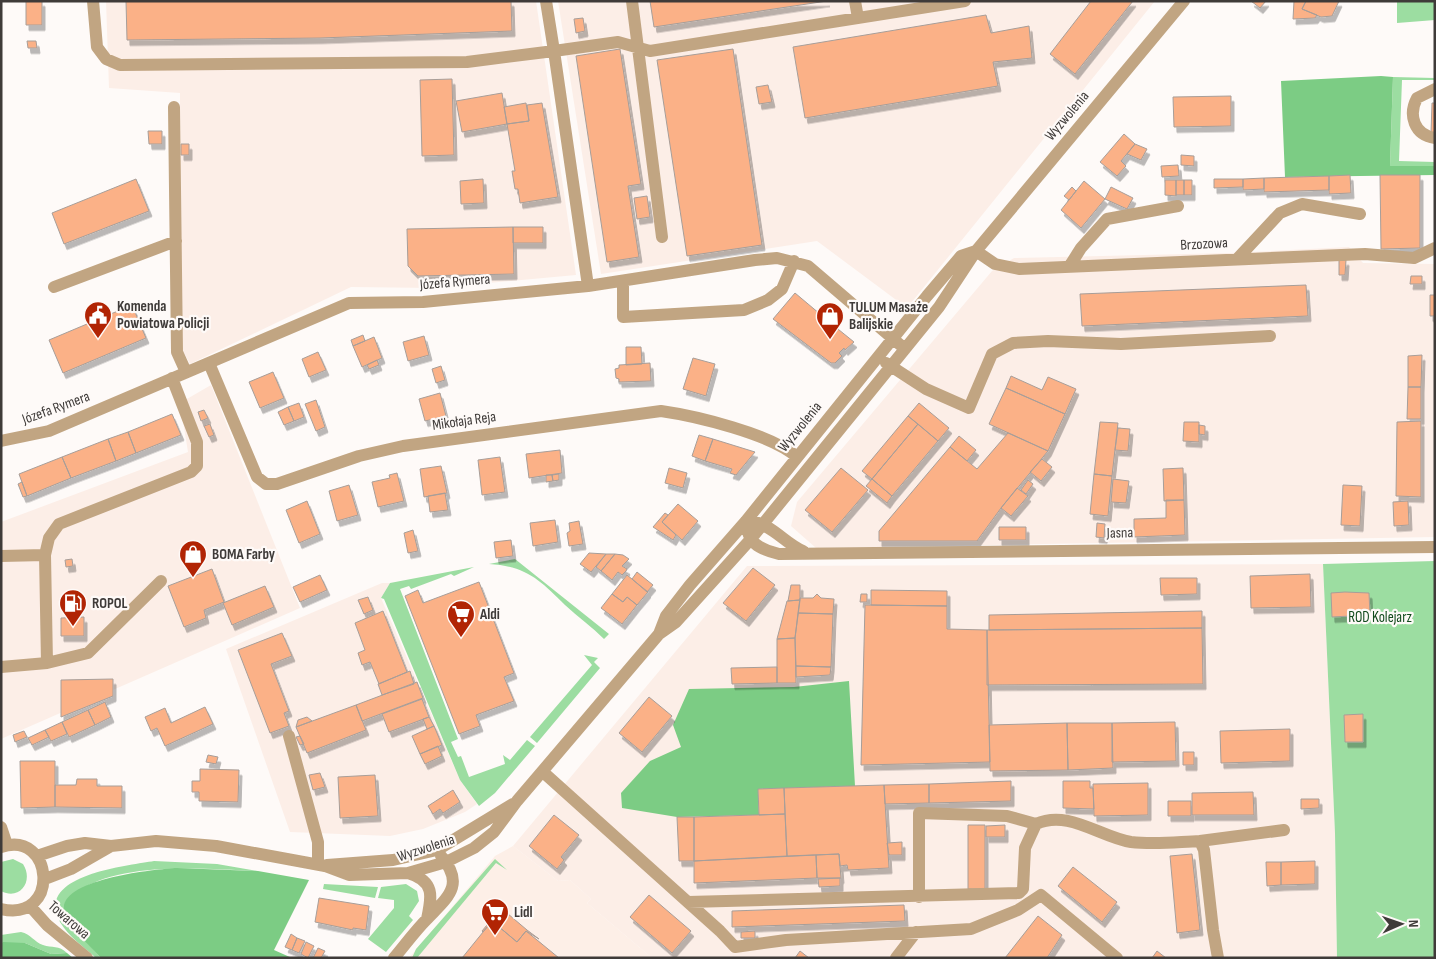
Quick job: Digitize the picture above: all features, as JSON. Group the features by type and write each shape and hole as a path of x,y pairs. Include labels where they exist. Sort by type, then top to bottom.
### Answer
{"street":[{"path":"93,1 97,47 106,59 120,65 467,62 618,42 650,50 965,1"},
{"path":"546,1 588,286"},
{"path":"632,1 662,237"},
{"path":"855,1 858,18"},
{"name":"Wyzwolenia","path":"37,856 67,846 85,844 111,846 156,841 216,846 321,865 349,875 408,873 446,862 485,841 659,634 676,622 750,540 939,307 976,251 1184,1"},
{"path":"1435,89 1417,98 1412,117 1423,134 1435,138"},
{"path":"174,108 177,352 186,372"},
{"path":"1238,258 1280,213 1302,204 1360,214"},
{"path":"1069,267 1081,248 1107,219 1178,206"},
{"path":"54,287 176,241"},
{"name":"Brzozowa","path":"976,251 995,264 1019,269 1238,258 1365,254 1414,258 1435,248"},
{"name":"Wyzwolenia","path":"659,634 666,616 746,521 961,256 976,251"},
{"name":"Józefa Rymera","path":"1,441 49,431 349,303 424,302 588,286 755,260 777,258 808,266 905,349"},
{"path":"623,281 623,317 744,310 768,300 782,289 794,261"},
{"path":"878,357 926,389 970,408 992,354 1013,343 1048,341 1121,344 1270,336"},
{"name":"Mikołaja Reja","path":"209,363 256,477 266,484 278,484 359,456 403,446 661,411 690,415 720,424 788,449 797,457"},
{"path":"47,664 46,555 49,538 59,524 190,472 197,466 197,442 172,378"},
{"path":"746,521 750,540"},
{"name":"Jasna","path":"746,521 762,524 791,546 806,552"},
{"name":"Jasna","path":"750,540 759,548 779,554 806,552 1435,547"},
{"path":"1,556 46,555"},
{"path":"1,667 47,664 88,653 161,581"},
{"path":"289,736 318,842 321,865"},
{"path":"543,772 688,902 734,953 786,940 971,928 1018,910 1041,895 1117,958"},
{"name":"Wyzwolenia","path":"321,865 394,860 436,850 517,801"},
{"path":"919,897 919,813 1008,816 1036,824 1047,820 1085,825 1128,841 1158,845 1284,830"},
{"path":"688,902 1018,894 1023,889 1026,848 1036,824"},
{"path":"1,827 4,846 18,845 28,849 37,856 43,867 45,879 40,894 30,906 20,910 1,910"},
{"path":"1200,841 1204,850 1218,958"},
{"name":"Wyzwolenia","path":"45,879 71,869 111,846"},
{"path":"394,958 426,919 438,910 452,892 453,872 436,850"},
{"path":"408,873 424,880 428,885 430,904 426,919"},
{"name":"Towarowa","path":"30,906 47,925 87,958"},
{"path":"896,958 916,932"}],"shaded area":[{"path":"106,1 536,1 576,275 433,288 351,287 190,364 181,347 180,93 109,88"},
{"path":"558,1 1155,1 907,308 817,241 601,274"},
{"path":"1349,247 1363,263 1435,264 1435,537 816,548 791,526 797,502 992,271 1014,258 1230,253"},
{"path":"211,385 300,608 1,739 1,522 188,452 180,403"},
{"path":"1323,564 1335,833 1337,958 652,958 587,903 591,899 570,880 558,881 513,846 747,566"},
{"path":"382,583 390,583 381,598 460,780 477,804 465,812 423,829 390,836 290,832 226,649"},
{"path":"513,846 558,881 570,880 591,899 587,903 652,958 409,958 495,856"}],"green space":[{"path":"1397,1 1435,1 1435,20 1397,23"},
{"path":"1393,77 1435,78 1435,80 1402,80 1399,161 1435,162 1435,166 1390,166"},
{"path":"1393,77 1390,166 1435,166 1435,175 1285,177 1281,81"},
{"path":"515,559 609,634 604,639 548,588 532,576 513,568 489,564"},
{"name":"ROD Kolejarz","path":"1435,561 1435,958 1337,958 1335,833 1323,564"},
{"path":"474,567 454,576 451,574 411,589 409,586 400,589 458,739 451,742 458,757 461,756 469,777 505,764 503,755 510,760 527,740 535,746 495,793 479,806 460,780 384,599 381,598 390,583"},
{"path":"584,655 598,658 594,662 600,668 537,743 530,737 592,665"},
{"path":"849,681 855,786 758,789 759,815 677,817 622,808 621,793 650,761 681,747 673,725 689,689 794,687"},
{"path":"13,859 23,864 27,877 23,888 14,893 8,893 1,891 1,862"},
{"path":"495,859 507,870 496,863 417,958 412,958 416,949"},
{"path":"154,861 217,864 258,871 188,868 163,869 138,871 93,883 74,894 74,928 101,958 96,958 72,937 60,922 55,906 60,893 71,883 87,876 105,870"},
{"path":"177,868 258,871 309,880 274,950 292,958 101,958 74,929 66,916 64,909 67,899 77,890 93,883 131,874"},
{"path":"324,884 378,887 375,898 323,889"},
{"path":"406,884 417,891 419,901 409,916 413,920 386,952 368,939 394,908 394,900 378,898 381,887"},
{"path":"21,932 27,934 40,944 64,950 67,953 51,954 25,943 1,944 1,935"},
{"path":"3,942 25,943 51,954 67,953 73,958 1,958 1,944"}],"building":[{"path":"26,1 42,1 42,25 26,25"},
{"path":"126,1 511,1 512,31 320,38 127,40"},
{"path":"650,1 827,1 654,27"},
{"path":"1091,1 1133,1 1075,74 1050,54"},
{"path":"1251,1 1266,1 1260,8"},
{"path":"1294,1 1306,1 1302,9 1317,15 1315,18 1293,19"},
{"path":"1306,1 1339,1 1332,16 1321,17 1302,9"},
{"path":"986,15 991,33 1029,26 1032,58 993,62 998,86 805,118 793,47"},
{"path":"583,18 585,31 576,33 574,19"},
{"path":"27,41 36,41 37,48 28,48"},
{"path":"620,49 641,184 628,186 639,257 607,262 576,56"},
{"path":"733,49 762,245 687,256 657,60"},
{"path":"452,79 454,155 422,156 420,80"},
{"path":"768,85 772,102 759,104 756,87"},
{"path":"502,93 507,124 462,132 456,101"},
{"path":"1231,96 1231,126 1174,127 1173,97"},
{"path":"526,103 529,121 507,124 504,107"},
{"path":"542,103 558,197 520,203 512,171 515,171 507,124 529,121 527,105"},
{"path":"1432,103 1435,103 1435,133 1431,133"},
{"path":"148,131 162,131 162,144 149,144"},
{"path":"1124,134 1135,144 1121,161 1126,166 1117,176 1100,162"},
{"path":"181,144 189,144 189,155 181,155"},
{"path":"1135,144 1147,149 1141,160 1127,154"},
{"path":"1181,155 1194,156 1194,166 1181,165"},
{"path":"1178,165 1179,176 1162,177 1161,166"},
{"path":"1350,175 1351,193 1329,194 1329,176"},
{"path":"1380,175 1420,175 1420,248 1381,249"},
{"path":"1329,176 1329,190 1264,192 1264,178"},
{"path":"1264,178 1264,189 1243,190 1243,179"},
{"path":"136,179 149,211 64,244 52,213"},
{"path":"483,179 484,203 461,204 460,181"},
{"path":"1214,179 1243,179 1243,187 1214,188"},
{"path":"1165,180 1176,180 1176,196 1165,195"},
{"path":"1176,180 1184,180 1184,195 1176,195"},
{"path":"1184,180 1192,180 1192,195 1184,195"},
{"path":"1084,181 1105,199 1081,228 1061,210"},
{"path":"1072,187 1076,191 1069,200 1064,196"},
{"path":"1111,187 1133,198 1127,209 1105,199"},
{"path":"647,196 650,217 637,219 634,198"},
{"path":"513,227 543,227 543,243 513,243"},
{"path":"513,227 514,274 418,276 408,266 407,229"},
{"path":"1339,260 1346,260 1345,275 1339,275"},
{"path":"1411,276 1422,276 1422,284 1410,284"},
{"path":"1306,285 1308,316 1082,326 1080,294"},
{"path":"795,293 820,314 819,316 854,342 839,353 842,356 835,363 831,363 773,319"},
{"path":"1430,295 1435,295 1435,316 1430,316"},
{"name":"Komenda Powiatowa Policji","path":"132,305 146,338 63,373 49,340"},
{"path":"363,335 365,341 353,346 351,340"},
{"path":"424,336 429,355 408,361 403,342"},
{"path":"374,337 382,358 362,367 353,346"},
{"path":"626,347 641,347 642,364 626,365"},
{"path":"318,352 326,370 309,377 302,359"},
{"path":"1422,355 1421,387 1408,387 1408,356"},
{"path":"693,358 715,364 706,396 683,389"},
{"path":"377,360 379,365 369,369 367,365"},
{"path":"650,363 651,381 619,382 619,379 616,378 615,369 619,368 619,365"},
{"path":"441,366 445,380 436,383 432,369"},
{"path":"273,372 284,398 260,408 249,382"},
{"path":"1011,376 1042,390 1048,377 1076,389 1065,414 1006,388"},
{"path":"1408,387 1421,387 1421,419 1407,419"},
{"path":"1006,388 1065,414 1048,451 989,424"},
{"path":"440,393 446,416 425,421 419,399"},
{"path":"316,400 325,427 316,431 305,404"},
{"path":"299,403 304,417 294,421 288,407"},
{"path":"919,403 949,428 938,441 908,416"},
{"path":"288,407 294,421 284,425 278,412"},
{"path":"204,410 208,418 201,421 198,412"},
{"path":"172,414 181,435 136,453 128,432"},
{"path":"908,416 918,424 872,479 862,471"},
{"path":"1421,421 1421,497 1396,496 1397,422"},
{"path":"1100,422 1118,423 1112,476 1094,474"},
{"path":"1184,422 1199,422 1199,442 1183,441"},
{"path":"210,424 214,435 209,437 204,426"},
{"path":"918,424 938,441 892,496 872,479"},
{"path":"1199,425 1205,426 1205,435 1199,434"},
{"path":"1118,428 1130,429 1128,451 1115,450"},
{"path":"128,432 136,453 116,461 108,439"},
{"path":"1008,433 1048,451 1001,508 977,541 879,541 879,531 950,447 977,469"},
{"path":"699,435 713,439 705,461 692,456"},
{"path":"959,436 976,450 967,461 950,447"},
{"path":"108,439 116,461 71,478 62,457"},
{"path":"713,439 755,452 736,475 730,473 732,469 705,461"},
{"path":"560,450 562,473 529,478 526,454"},
{"path":"62,457 71,478 27,496 19,474"},
{"path":"500,457 505,492 482,495 478,460"},
{"path":"1042,459 1052,467 1041,481 1030,472"},
{"path":"441,466 447,493 424,497 420,469"},
{"path":"669,468 687,473 683,488 665,483"},
{"path":"841,468 868,490 832,532 805,510"},
{"path":"1183,468 1184,500 1164,501 1163,469"},
{"path":"397,473 404,501 378,507 372,482 390,478 389,475"},
{"path":"559,474 559,480 553,481 552,475"},
{"path":"1094,474 1112,476 1108,516 1090,514"},
{"path":"546,475 552,475 553,481 546,482"},
{"path":"872,479 892,496 887,503 866,486"},
{"path":"1113,479 1129,481 1126,503 1111,502"},
{"path":"1028,480 1033,484 1026,494 1021,490"},
{"path":"22,482 27,496 23,497 18,484"},
{"path":"349,485 358,515 337,521 329,491"},
{"path":"1343,485 1362,486 1360,526 1341,525"},
{"path":"1017,488 1028,496 1011,516 1001,508"},
{"path":"445,493 448,510 430,512 428,496"},
{"path":"1166,500 1184,500 1185,535 1134,537 1134,519 1166,518"},
{"path":"307,501 320,534 299,543 286,510"},
{"path":"1408,501 1409,525 1394,526 1393,502"},
{"path":"678,504 698,521 682,540 662,522"},
{"path":"665,513 668,515 662,522 676,535 673,540 653,527"},
{"path":"555,520 558,542 533,546 530,523"},
{"path":"579,521 583,544 569,546 567,533 570,531 569,523"},
{"path":"1097,523 1105,524 1104,538 1096,537"},
{"path":"999,527 1026,527 1026,540 999,540"},
{"path":"413,530 418,551 408,553 404,533"},
{"path":"511,540 513,556 496,558 494,542"},
{"path":"589,553 606,554 591,572 580,564"},
{"path":"606,554 615,554 601,571 596,567"},
{"path":"615,554 623,555 629,559 622,566 627,569 626,571 622,575 618,572 612,580 601,571"},
{"path":"72,559 73,566 66,567 65,560"},
{"path":"753,568 775,585 746,621 723,603"},
{"path":"212,569 224,602 204,610 206,618 184,627 168,586"},
{"path":"637,572 653,585 647,592 632,579"},
{"path":"1310,574 1311,607 1251,608 1250,576"},
{"path":"320,575 327,590 300,602 293,587"},
{"path":"627,575 648,592 637,605 627,597 623,602 612,594"},
{"path":"1160,578 1197,578 1197,594 1161,595"},
{"name":"Aldi","path":"479,582 514,673 504,677 514,701 476,715 480,726 459,734 405,596 418,590 423,603"},
{"path":"791,585 800,585 800,600 788,601"},
{"path":"265,586 274,607 232,625 223,603"},
{"path":"871,590 947,591 947,606 871,605"},
{"path":"1331,593 1369,593 1370,615 1332,617"},
{"path":"612,594 623,602 627,597 637,605 622,624 601,608"},
{"path":"817,594 821,598 834,599 833,614 798,613 800,598 813,598"},
{"path":"861,594 867,594 867,602 860,602"},
{"path":"368,597 373,610 364,614 358,600"},
{"path":"800,600 795,638 777,639 787,601"},
{"path":"865,605 947,606 947,629 987,630 990,762 861,765"},
{"path":"383,611 407,672 379,684 370,662 362,665 358,653 365,650 355,623"},
{"path":"1202,611 1202,628 989,630 989,615"},
{"path":"798,613 833,614 831,667 796,666 795,638"},
{"name":"ROPOL","path":"84,617 84,636 61,636 61,618"},
{"path":"1202,628 1203,684 987,685 987,630"},
{"path":"282,633 292,656 271,664 289,711 284,713 289,726 270,733 238,650"},
{"path":"795,638 796,683 777,683 777,639"},
{"path":"796,666 831,667 830,675 796,677"},
{"path":"777,667 777,683 732,684 731,668"},
{"path":"410,671 414,684 382,695 378,684"},
{"path":"113,679 113,696 61,717 61,680"},
{"path":"417,682 423,698 362,721 356,705"},
{"path":"649,697 672,716 642,752 619,733"},
{"path":"422,699 429,717 389,732 382,714"},
{"path":"105,702 111,717 95,725 88,710"},
{"path":"356,705 366,730 307,753 296,727"},
{"path":"205,707 213,724 165,746 157,728 151,731 145,717 165,708 171,723"},
{"path":"88,710 95,725 69,737 62,722"},
{"path":"1363,714 1363,742 1345,742 1344,715"},
{"path":"307,717 312,721 296,727 298,720"},
{"path":"429,717 434,726 427,729 423,719"},
{"path":"62,722 67,734 51,741 45,730"},
{"path":"1175,722 1176,761 1112,762 1112,723"},
{"path":"1067,723 1068,770 990,771 989,725"},
{"path":"1067,723 1112,723 1113,768 1068,770"},
{"path":"434,726 442,745 420,754 412,736"},
{"path":"1290,729 1290,761 1221,763 1220,731"},
{"path":"45,730 49,737 32,745 28,738"},
{"path":"24,731 27,737 15,742 13,735"},
{"path":"300,736 304,744 300,745 296,737"},
{"path":"438,746 442,756 425,764 420,754"},
{"path":"1183,752 1194,752 1194,765 1183,765"},
{"path":"208,755 218,757 216,764 206,762"},
{"path":"20,761 55,761 55,807 21,808"},
{"path":"200,769 239,770 238,802 199,801 199,792 192,792 192,781 200,781"},
{"path":"320,773 325,787 313,790 309,775"},
{"path":"375,775 378,816 340,818 338,777"},
{"path":"77,779 97,779 97,786 122,786 122,808 55,807 55,785 76,785"},
{"path":"1011,781 1011,801 929,803 929,784"},
{"path":"1063,781 1090,781 1090,788 1093,788 1094,809 1063,808"},
{"path":"1148,783 1148,815 1094,816 1093,784"},
{"path":"929,784 929,803 885,804 884,785"},
{"path":"884,785 889,868 848,870 847,865 840,866 839,854 787,856 784,788"},
{"path":"784,788 785,814 759,815 758,789"},
{"path":"453,790 460,802 443,813 440,809 433,814 428,806"},
{"path":"1253,792 1254,815 1192,815 1192,793"},
{"path":"1301,799 1319,799 1319,808 1301,809"},
{"path":"1168,801 1191,801 1191,816 1168,816"},
{"path":"785,814 787,856 694,861 694,817"},
{"path":"554,815 579,835 561,857 564,860 557,869 529,846"},
{"path":"677,817 694,817 694,861 679,861"},
{"path":"968,825 985,825 985,889 968,889"},
{"path":"1005,825 1005,837 986,837 986,826"},
{"path":"902,842 902,855 889,855 887,843"},
{"path":"839,854 841,878 817,878 816,855"},
{"path":"1192,854 1200,930 1177,933 1170,856"},
{"path":"816,855 817,878 694,883 694,861"},
{"path":"1315,861 1315,884 1281,885 1281,862"},
{"path":"1266,862 1281,862 1281,885 1267,886"},
{"path":"1073,867 1117,902 1102,922 1058,886"},
{"path":"840,878 840,886 819,887 818,879"},
{"path":"649,895 691,931 672,953 630,917"},
{"path":"319,898 369,906 366,930 353,928 353,930 315,922"},
{"path":"904,905 905,921 732,927 732,911"},
{"path":"501,908 539,939 526,931 517,942 492,921 483,932"},
{"path":"1038,916 1062,935 1047,958 1005,958"},
{"name":"Lidl","path":"492,921 517,942 526,931 559,958 462,958"},
{"path":"755,931 755,938 741,938 741,932"},
{"path":"291,934 297,938 292,950 285,947"},
{"path":"297,938 305,941 299,953 292,950"},
{"path":"306,942 314,946 308,958 301,954"},
{"path":"318,948 325,951 321,958 313,958"},
{"path":"800,951 809,958 795,958"},
{"path":"1157,951 1166,958 1152,958"}],"place":[{"name":"Komenda Powiatowa Policji","path":"98,339"},
{"name":"TULUM Masaże Balijskie","path":"830,340"},
{"name":"BOMA Farby","path":"193,578"},
{"name":"ROPOL","path":"73,627"},
{"name":"Aldi","path":"461,638"},
{"name":"Lidl","path":"495,936"}]}
